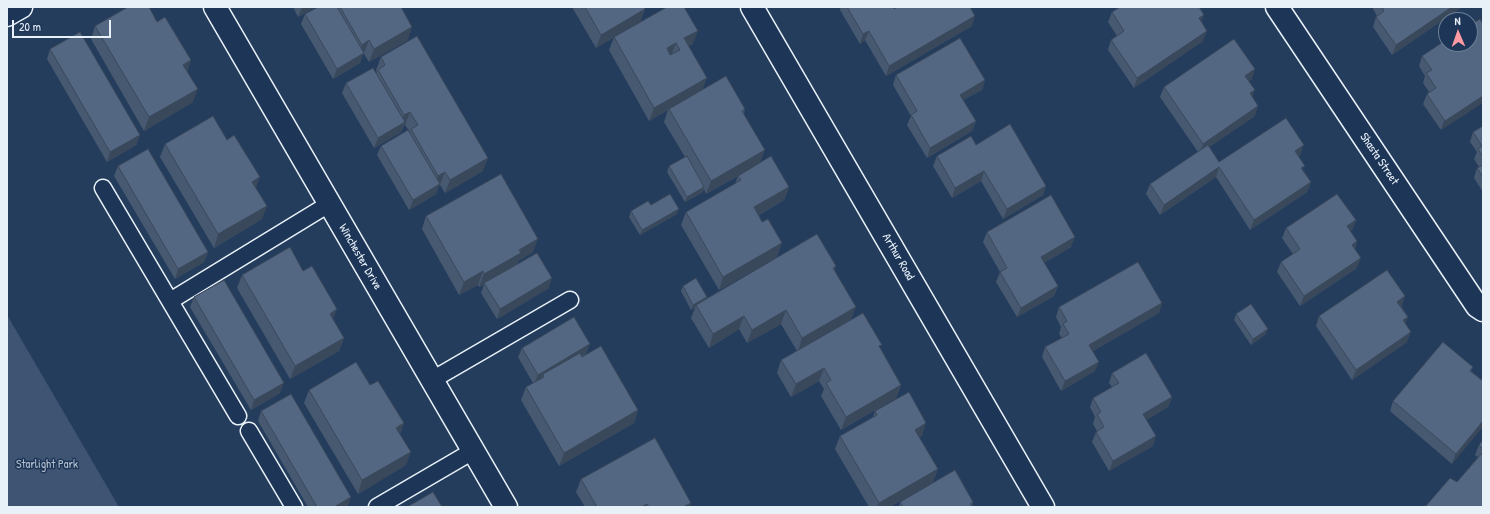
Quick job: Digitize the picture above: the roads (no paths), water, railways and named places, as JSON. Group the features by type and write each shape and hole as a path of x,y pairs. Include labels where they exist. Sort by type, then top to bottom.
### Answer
{"street":[{"path":"7,15 21,7"},
{"name":"Winchester Drive","path":"215,7 506,507"},
{"name":"Arthur Road","path":"752,7 1043,507"},
{"name":"Shasta Street","path":"1277,7 1477,306 1483,310"}],"lane":[{"path":"103,188 238,416"},
{"path":"170,301 329,204"},
{"path":"432,380 570,300"},
{"path":"249,431 294,507"},
{"path":"378,507 473,451"}],"park label":[{"name":"Starlight Park","path":"47,465"}]}
